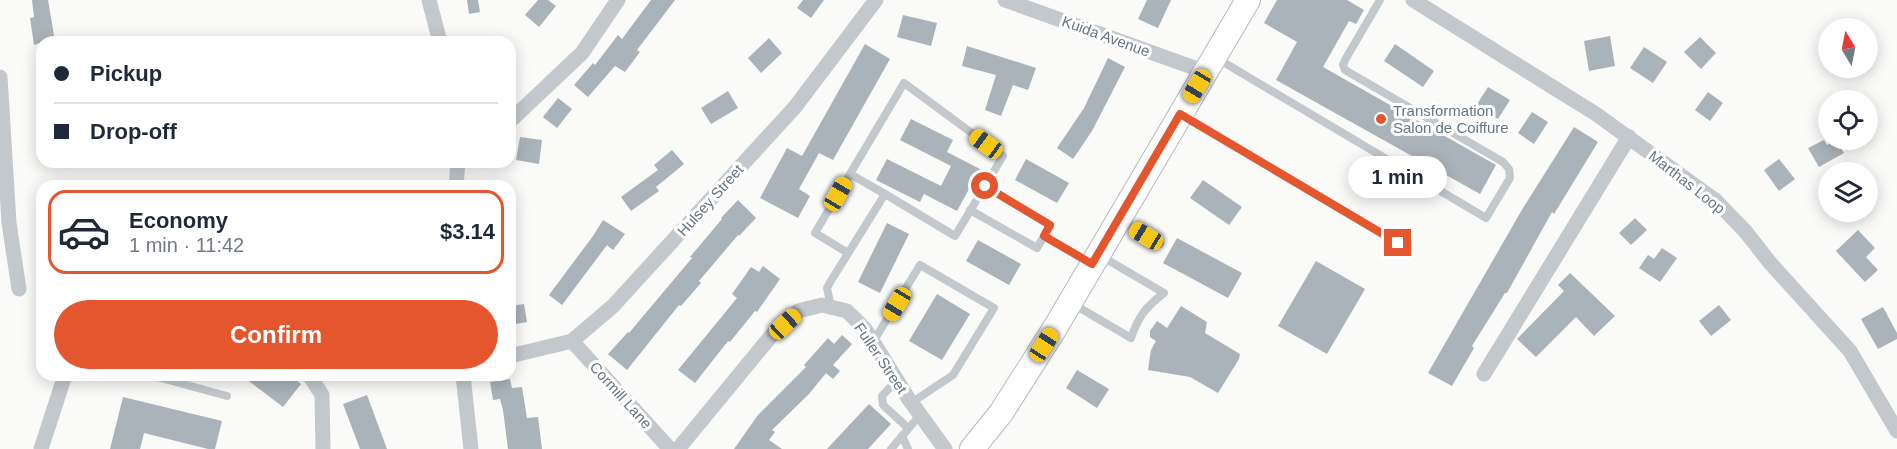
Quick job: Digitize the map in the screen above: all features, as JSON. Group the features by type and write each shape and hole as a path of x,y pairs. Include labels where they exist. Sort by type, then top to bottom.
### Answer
{"main road":[{"path":"972,449 1001,413 1070,302 1248,0"}],"street":[{"path":"429,0 438,36"},
{"path":"516,114 582,53 618,0"},
{"name":"Hulsey Street","path":"516,355 572,341 613,306 795,107 876,0"},
{"name":"Kuida Avenue","path":"1005,0 1210,64"},
{"name":"Marthas Loop","path":"1413,0 1596,114 1715,200 1850,351 1897,431"},
{"path":"0,77 4,224 19,290"},
{"path":"1484,374 1629,137"},
{"path":"678,449 778,330 798,311 822,305 831,307"},
{"name":"Fuller Street","path":"831,307 847,311 865,329 915,409 945,449"},
{"name":"Cormill Lane","path":"572,341 670,449"},
{"path":"41,449 62,381"},
{"path":"313,381 322,395 323,449"},
{"path":"464,381 471,449"}],"lane":[{"path":"1210,64 1486,218 1510,178 1509,169 1503,162 1345,70 1343,65 1345,60 1380,0"},
{"path":"848,253 815,233 850,174 904,83 1003,156 955,236 850,174"},
{"path":"1180,114 1398,243"},
{"path":"970,210 1037,248 1050,225 985,186"},
{"path":"831,307 827,288 885,194"},
{"path":"1118,219 1160,244"},
{"path":"1044,236 1164,292 1149,304 1138,318 1131,338 1070,302"},
{"path":"873,342 920,265 994,308 953,375 915,409 908,428 891,449"},
{"path":"897,380 882,396 883,405 908,428"},
{"path":"172,381 227,396"},
{"path":"902,436 908,449"}],"building":[{"path":"32,0 48,0 54,36 36,36 34,45 30,18 34,17"},
{"path":"467,0 478,0 480,12 469,14"},
{"path":"538,0 548,0 556,6 539,27 525,15"},
{"path":"651,0 675,0 637,50 640,52 625,72 615,66 588,97 574,85 593,63 595,65 618,35 622,39"},
{"path":"803,0 824,0 811,18 797,8"},
{"path":"1147,0 1171,0 1158,28 1138,19"},
{"path":"1277,0 1347,0 1364,10 1356,24 1349,21 1323,67 1496,165 1480,194 1276,80 1297,42 1264,23"},
{"path":"903,15 937,23 931,46 897,37"},
{"path":"1610,36 1615,66 1589,71 1584,41"},
{"path":"1700,37 1716,53 1701,69 1684,52"},
{"path":"769,38 782,53 761,73 748,58"},
{"path":"865,44 890,59 833,160 819,153 799,189 810,196 798,218 760,198 787,148 802,156"},
{"path":"1395,44 1434,71 1423,87 1384,61"},
{"path":"967,46 1036,68 1028,90 1013,85 1001,116 985,110 996,75 962,66"},
{"path":"1644,47 1667,62 1653,83 1630,68"},
{"path":"1108,58 1125,67 1092,131 1073,159 1057,148 1084,108"},
{"path":"1488,87 1510,100 1498,119 1476,106"},
{"path":"728,91 738,108 711,124 701,108"},
{"path":"1708,92 1723,103 1710,121 1695,110"},
{"path":"558,98 572,109 557,128 543,117"},
{"path":"1532,112 1548,122 1534,144 1518,133"},
{"path":"911,119 953,140 947,152 980,169 957,211 924,194 920,202 876,180 887,159 941,186 951,166 900,140"},
{"path":"1574,127 1598,142 1554,214 1552,212 1507,293 1472,346 1474,348 1452,386 1428,373 1523,208"},
{"path":"520,137 542,140 539,164 516,160"},
{"path":"1818,143 1818,150 1842,150 1844,153 1828,162 1818,162 1818,165 1808,148"},
{"path":"672,150 684,164 656,187 659,191 631,211 621,197 658,170 654,165"},
{"path":"1026,159 1069,183 1057,203 1015,180"},
{"path":"1779,159 1795,179 1779,191 1764,170"},
{"path":"1203,180 1242,207 1229,225 1190,198"},
{"path":"738,200 756,218 738,235 699,281 701,283 681,306 679,305 627,370 608,354 629,333"},
{"path":"1635,218 1647,230 1631,245 1619,233"},
{"path":"603,220 625,234 613,250 607,245 562,305 549,295"},
{"path":"887,223 909,234 880,293 858,282"},
{"path":"1858,230 1875,248 1866,257 1878,270 1865,282 1836,251"},
{"path":"1177,238 1242,273 1228,298 1163,263"},
{"path":"978,240 1021,264 1009,285 966,261"},
{"path":"1662,248 1677,258 1660,282 1639,268 1648,255 1654,259"},
{"path":"1316,261 1365,289 1327,354 1278,326"},
{"path":"763,266 780,279 757,312 755,311 730,342 728,341 695,383 678,370 737,298 732,294 751,267 759,272"},
{"path":"1570,273 1615,316 1594,336 1576,317 1536,357 1517,339 1564,291 1558,285"},
{"path":"937,294 970,314 942,360 909,341"},
{"path":"524,304 527,322 516,324 516,305"},
{"path":"1719,305 1731,320 1711,336 1699,321"},
{"path":"1181,306 1207,322 1205,333 1240,354 1218,393 1190,377 1148,370 1151,350 1156,341 1150,337 1150,331 1157,321 1167,328"},
{"path":"1883,307 1897,333 1897,339 1878,349 1861,319"},
{"path":"842,335 852,344 833,365 840,371 833,379 826,373 809,394 772,430 775,432 769,440 782,449 734,449 758,415 806,367 804,365 828,338 834,344"},
{"path":"1077,370 1109,389 1097,408 1066,388"},
{"path":"249,381 297,381 301,384 283,407"},
{"path":"510,381 512,388 522,387 527,418 538,417 542,449 508,449 503,410 500,399 493,400 490,382"},
{"path":"367,395 387,449 360,449 343,404"},
{"path":"123,397 222,421 215,449 144,433 140,449 110,449"},
{"path":"869,404 891,424 868,449 827,449"}],"place":[{"name":"Transformation Salon de Coiffure","path":"1381,119"}],"route":[{"path":"985,186 1050,225 1044,236 1092,264 1180,114 1398,243"}]}
